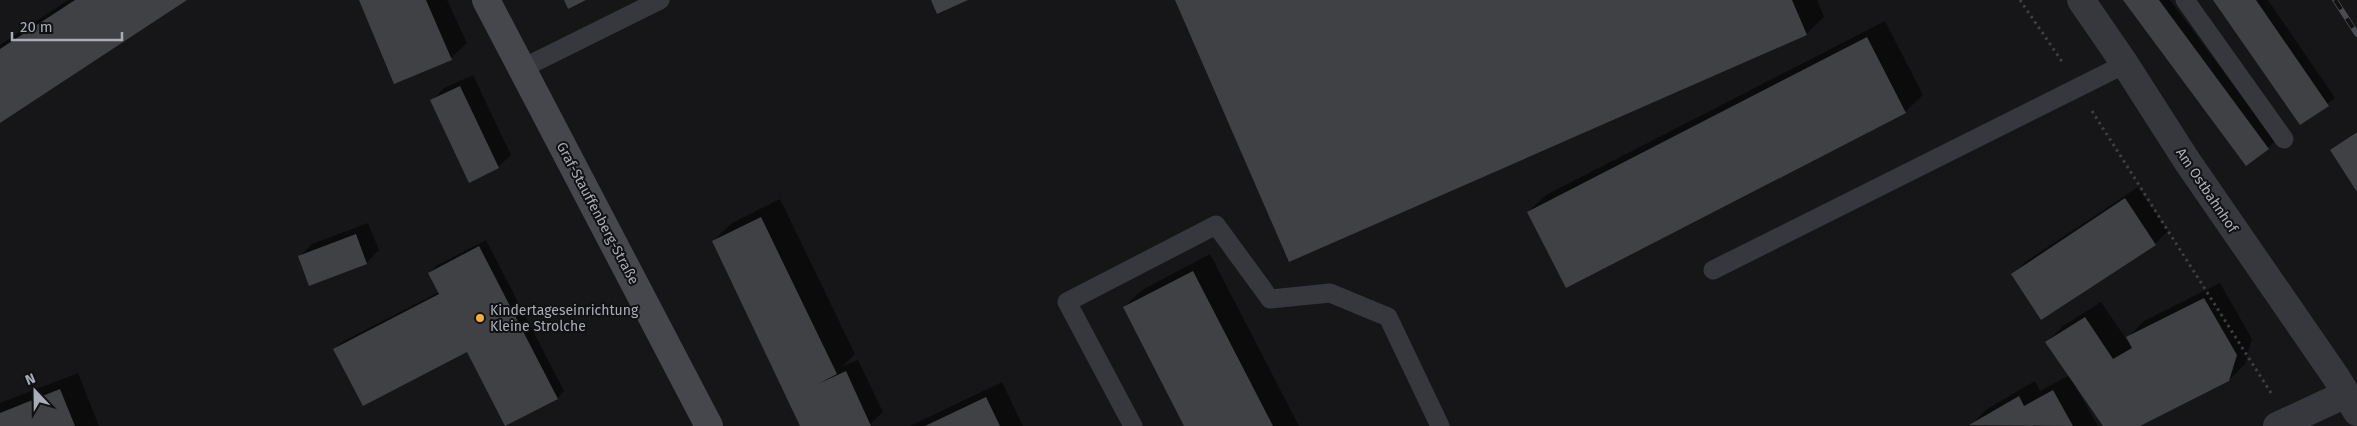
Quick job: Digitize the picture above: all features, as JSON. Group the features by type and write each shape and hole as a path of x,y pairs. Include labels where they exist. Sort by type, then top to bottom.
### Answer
{"main road":[{"name":"Graf-Stauffenberg-Straße","path":"486,0 709,426"}],"street":[{"name":"Am Ostbahnhof","path":"2090,3 2125,64 2186,161 2349,392"},
{"path":"2283,423 2349,392"}],"lane":[{"path":"523,68 660,0"},
{"path":"2185,0 2284,139"},
{"path":"1713,270 2125,64"},
{"path":"1133,426 1067,302 1216,224 1270,299 1330,294 1388,317 1440,426"}],"path":[{"path":"2020,0 2079,87 2283,423"}],"building":[{"path":"75,0 187,0 0,123 0,49"},
{"path":"359,0 426,0 452,60 394,84"},
{"path":"564,0 586,0 568,9"},
{"path":"931,0 968,0 937,14"},
{"path":"1175,0 1792,0 1807,35 1289,262"},
{"path":"2123,0 2159,0 2269,149 2246,166"},
{"path":"2213,0 2256,0 2329,106 2300,125"},
{"path":"1867,37 1906,113 1566,288 1527,212"},
{"path":"460,86 499,168 469,183 430,100"},
{"path":"2357,132 2357,192 2330,150"},
{"path":"2125,198 2156,245 2041,320 2011,274"},
{"path":"761,217 837,374 818,384 846,371 871,426 800,426 712,241"},
{"path":"356,234 367,264 309,286 298,256"},
{"path":"479,246 558,399 505,426 467,352 363,406 333,349 439,294 428,273"},
{"path":"1193,271 1273,426 1184,426 1123,307"},
{"path":"2204,298 2237,355 2229,381 2140,426 2103,426 2045,342 2085,317 2113,359 2132,348 2126,337"},
{"path":"60,389 75,426 0,426 0,413"},
{"path":"2053,390 2073,426 1969,425 2019,396 2024,406"},
{"path":"986,397 1000,426 925,426"}],"railway":[{"path":"2335,0 2357,34"}],"place":[{"name":"Kindertageseinrichtung Kleine Strolche","path":"480,318"}]}
